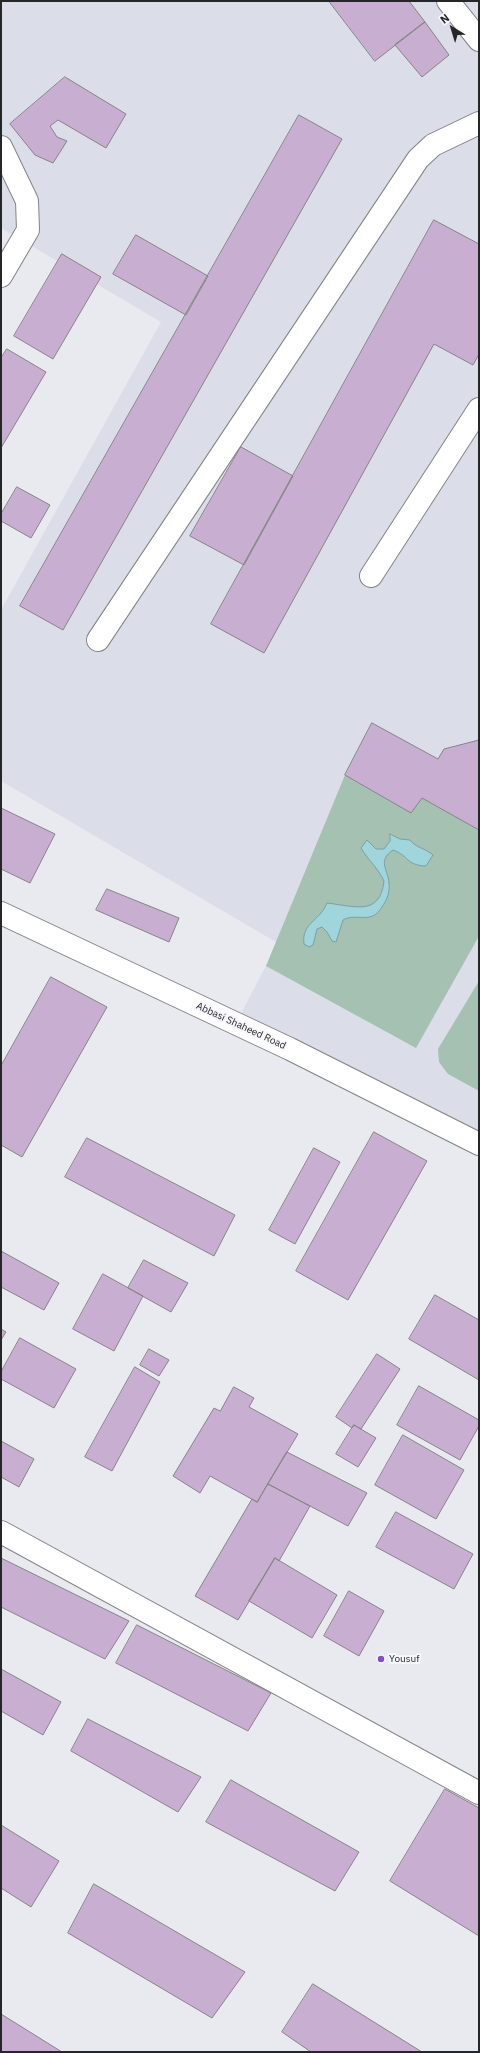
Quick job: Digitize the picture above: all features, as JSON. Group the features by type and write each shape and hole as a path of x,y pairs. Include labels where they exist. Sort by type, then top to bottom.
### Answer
{"street":[{"path":"448,1 479,40"},
{"path":"98,640 418,159 433,145 479,123"},
{"path":"1,147 27,201 28,230 1,276"},
{"path":"371,576 479,409"},
{"name":"Abbasi Shaheed Road","path":"1,913 290,1049 479,1144"},
{"path":"1,1532 479,1793"}],"shaded area":[{"path":"1,1 479,1 479,1144 236,1023 266,966 276,942 1,781 1,610 161,322 1,228"}],"green space":[{"path":"345,775 411,813 422,798 479,830 479,936 416,1048 266,966"},
{"path":"479,981 479,1091 448,1074 439,1062 438,1049"}],"water":[{"path":"390,834 400,839 410,840 415,845 433,855 426,866 414,864 393,850 385,858 384,862 389,883 388,896 378,912 369,917 350,917 343,920 336,942 332,941 322,927 317,929 313,945 309,947 304,944 305,931 324,909 327,903 364,907 371,905 377,900 382,892 384,881 361,848 367,840 376,849 384,849 390,841"}],"building":[{"path":"329,1 409,1 425,22 375,61"},
{"path":"425,22 449,55 422,77 395,45"},
{"path":"65,77 126,114 106,148 58,120 50,126 57,137 67,141 53,163 35,155 10,124"},
{"path":"299,115 342,139 63,630 20,606"},
{"path":"434,220 479,244 479,354 473,365 434,344 264,653 211,624"},
{"path":"136,235 208,276 186,315 113,274"},
{"path":"62,254 101,277 53,359 14,336"},
{"path":"7,349 46,372 1,448 1,358"},
{"path":"241,447 293,476 244,565 190,536"},
{"path":"17,487 50,505 31,538 1,521 1,514"},
{"path":"372,723 438,759 444,749 479,740 479,830 422,798 411,813 345,775"},
{"path":"1,808 55,834 30,883 1,869"},
{"path":"107,889 179,918 169,942 96,910"},
{"path":"51,977 107,1007 22,1157 1,1145 1,1066"},
{"path":"374,1132 427,1161 348,1300 296,1271"},
{"path":"87,1138 235,1215 214,1256 65,1177"},
{"path":"314,1148 340,1162 295,1244 269,1230"},
{"path":"1,1251 59,1283 44,1310 1,1287"},
{"path":"144,1260 188,1283 171,1312 128,1288"},
{"path":"103,1274 143,1296 114,1351 73,1329"},
{"path":"435,1295 479,1320 479,1380 409,1339"},
{"path":"1,1329 6,1332 1,1340"},
{"path":"20,1338 76,1369 54,1408 1,1379 1,1372"},
{"path":"149,1349 169,1360 159,1376 140,1365"},
{"path":"377,1354 400,1369 361,1429 354,1425 352,1428 336,1417"},
{"path":"135,1367 160,1382 112,1471 85,1457"},
{"path":"419,1386 479,1420 479,1426 460,1460 397,1425"},
{"path":"234,1387 254,1398 249,1407 298,1434 257,1502 210,1476 200,1493 173,1476 214,1408 220,1411"},
{"path":"354,1425 376,1438 358,1467 336,1454"},
{"path":"403,1435 464,1470 436,1519 375,1485"},
{"path":"1,1441 34,1459 19,1487 1,1477"},
{"path":"287,1452 367,1493 348,1526 268,1484"},
{"path":"268,1484 310,1506 279,1561 275,1558 238,1620 195,1596 252,1499 257,1502"},
{"path":"396,1512 473,1554 454,1589 376,1547"},
{"path":"1,1558 129,1621 105,1659 1,1607"},
{"path":"275,1558 337,1595 312,1638 249,1601"},
{"path":"349,1591 384,1611 359,1656 324,1636"},
{"path":"137,1625 271,1693 248,1731 116,1663"},
{"path":"1,1669 61,1702 43,1735 1,1711"},
{"path":"88,1719 201,1777 178,1812 71,1751"},
{"path":"231,1780 359,1852 335,1891 206,1822"},
{"path":"445,1789 479,1808 479,1936 390,1881"},
{"path":"1,1825 59,1861 31,1907 1,1888"},
{"path":"94,1884 245,1972 212,2018 68,1933"},
{"path":"313,1984 422,2052 311,2052 282,2032"},
{"path":"1,2014 62,2052 1,2052"}],"place":[{"name":"Yousuf","path":"381,1659"}]}
